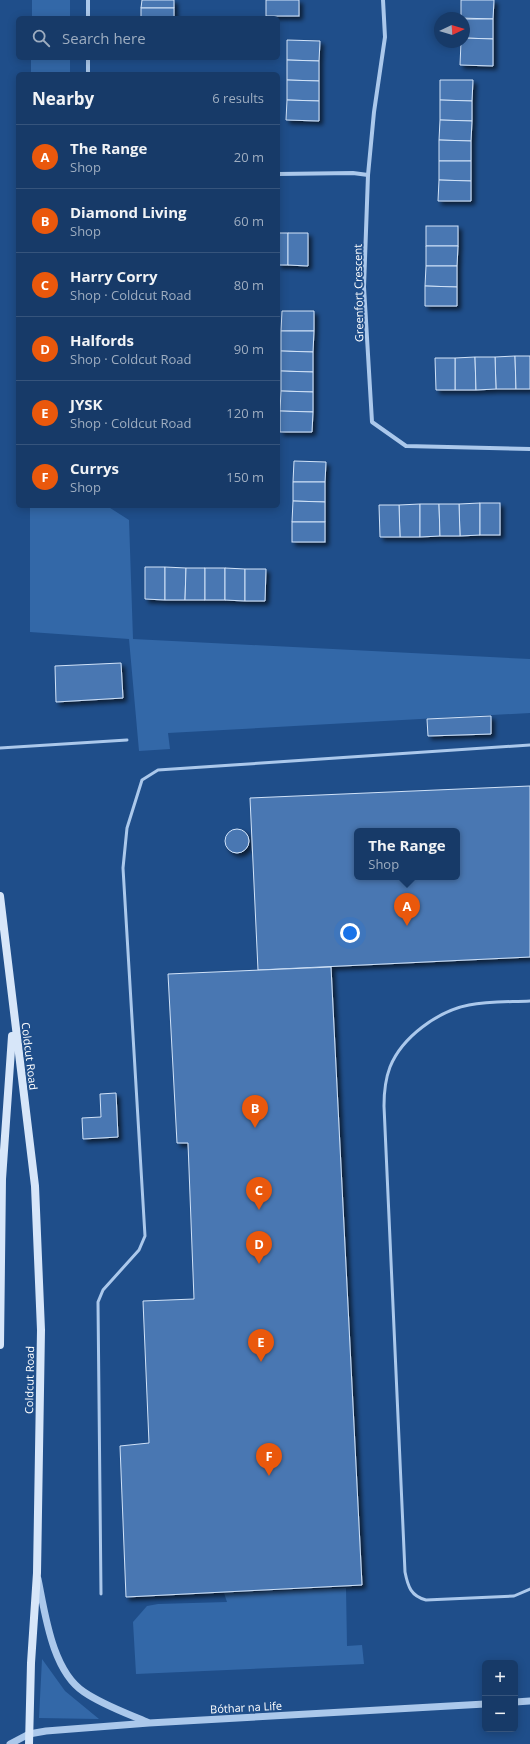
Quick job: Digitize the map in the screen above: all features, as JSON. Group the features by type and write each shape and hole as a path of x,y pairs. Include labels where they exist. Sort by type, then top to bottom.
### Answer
{"main road":[{"name":"Coldcut Road","path":"0,896 35,1186 41,1330 37,1573 31,1663 29,1744"},
{"name":"Coldcut Road","path":"0,1345 2,1179 14,1017"}],"street":[{"path":"88,0 88,16"},
{"name":"Greenfort Crescent","path":"383,0 385,37 368,175 364,287 372,422 406,446 530,449"},
{"path":"88,60 88,72"},
{"path":"280,174 349,173 368,175"},
{"path":"37,1573 50,1640 66,1672 82,1691 101,1702 149,1723"},
{"path":"518,1702 530,1701"},
{"name":"Bóthar na Life","path":"10,1744 29,1734 46,1731 149,1723 482,1704"}],"lane":[{"path":"0,748 127,740"},
{"path":"102,1594 98,1302 103,1290 139,1250 145,1236 123,868 127,828 142,780 158,770 530,745"},
{"path":"530,1001 469,1005 441,1015 412,1037 402,1048 390,1066 386,1078 384,1106 405,1572 407,1584 415,1596 426,1600 514,1596 530,1589"}],"shaded area":[{"path":"32,0 70,0 70,16 32,16"},
{"path":"31,60 70,60 70,72 31,72"},
{"path":"30,508 110,508 129,520 133,639 530,659 530,713 168,733 170,749 139,751 129,639 30,632"},
{"path":"346,1588 347,1646 362,1645 364,1664 136,1674 133,1622 147,1606 158,1604 227,1602 224,1593"},
{"path":"42,1659 65,1691 99,1719 39,1718"}],"building":[{"path":"142,0 174,0 174,8 141,8"},
{"path":"266,0 299,0 299,16 266,16"},
{"path":"461,0 494,0 493,19 470,18 470,12 461,12"},
{"path":"141,8 174,8 174,16 141,16"},
{"path":"470,19 493,19 493,39 470,38"},
{"path":"470,38 493,39 493,66 460,65 461,48 470,48"},
{"path":"287,40 320,41 319,61 287,60"},
{"path":"287,60 319,61 319,81 287,80"},
{"path":"287,80 319,81 319,101 287,100"},
{"path":"440,80 473,80 472,101 440,100"},
{"path":"287,100 319,101 319,121 286,120"},
{"path":"440,100 472,101 472,121 440,120"},
{"path":"440,120 472,121 471,141 439,140"},
{"path":"439,140 471,141 471,161 439,161"},
{"path":"439,161 471,161 471,181 439,180"},
{"path":"439,180 471,181 471,201 438,201"},
{"path":"426,226 458,226 458,246 426,246"},
{"path":"280,233 288,233 288,265 280,265"},
{"path":"288,233 308,233 308,266 288,265"},
{"path":"426,246 458,246 457,266 426,266"},
{"path":"426,266 457,266 457,287 425,286"},
{"path":"425,286 457,287 457,306 425,306"},
{"path":"282,311 314,311 314,331 281,331"},
{"path":"281,331 314,331 313,352 281,351"},
{"path":"281,351 313,352 313,372 281,371"},
{"path":"515,356 516,389 496,389 495,357"},
{"path":"515,356 530,356 530,389 516,389"},
{"path":"475,357 476,390 455,390 455,358"},
{"path":"475,357 495,357 496,389 476,390"},
{"path":"435,358 455,358 455,390 436,390"},
{"path":"281,371 313,372 313,392 281,391"},
{"path":"281,391 313,392 313,412 280,411"},
{"path":"280,411 313,412 312,432 280,432"},
{"path":"294,461 326,462 325,482 293,482"},
{"path":"293,482 325,482 325,502 293,501"},
{"path":"293,501 325,502 325,522 292,522"},
{"path":"480,503 480,535 460,536 459,504"},
{"path":"480,503 500,503 500,535 480,535"},
{"path":"420,504 420,537 400,537 399,505"},
{"path":"420,504 439,504 440,536 420,537"},
{"path":"439,504 459,504 460,536 440,536"},
{"path":"379,505 399,505 400,537 380,537"},
{"path":"292,522 325,522 325,542 292,542"},
{"path":"145,567 165,567 165,600 145,599"},
{"path":"165,567 186,568 185,600 165,600"},
{"path":"186,568 205,568 205,600 185,600"},
{"path":"205,568 225,568 225,600 205,600"},
{"path":"225,568 245,569 245,601 225,600"},
{"path":"245,569 266,569 265,601 245,601"},
{"path":"121,663 123,698 56,702 55,666"},
{"path":"491,716 491,734 428,736 427,719"},
{"path":"530,786 530,957 258,970 250,798"},
{"path":"237,829 242,830 248,836 248,846 242,852 237,853 232,852 226,846 225,841 226,836 232,830"},
{"path":"331,967 362,1585 126,1597 120,1446 149,1443 143,1301 194,1299 188,1143 177,1143 168,974"},
{"path":"116,1093 118,1137 83,1139 82,1118 101,1117 100,1094"}],"place":[{"name":"The Range","path":"407,926"},
{"name":"Diamond Living","path":"255,1128"},
{"name":"Harry Corry","path":"259,1210"},
{"name":"Halfords","path":"259,1264"},
{"name":"JYSK","path":"261,1362"},
{"name":"Currys","path":"269,1476"}]}
